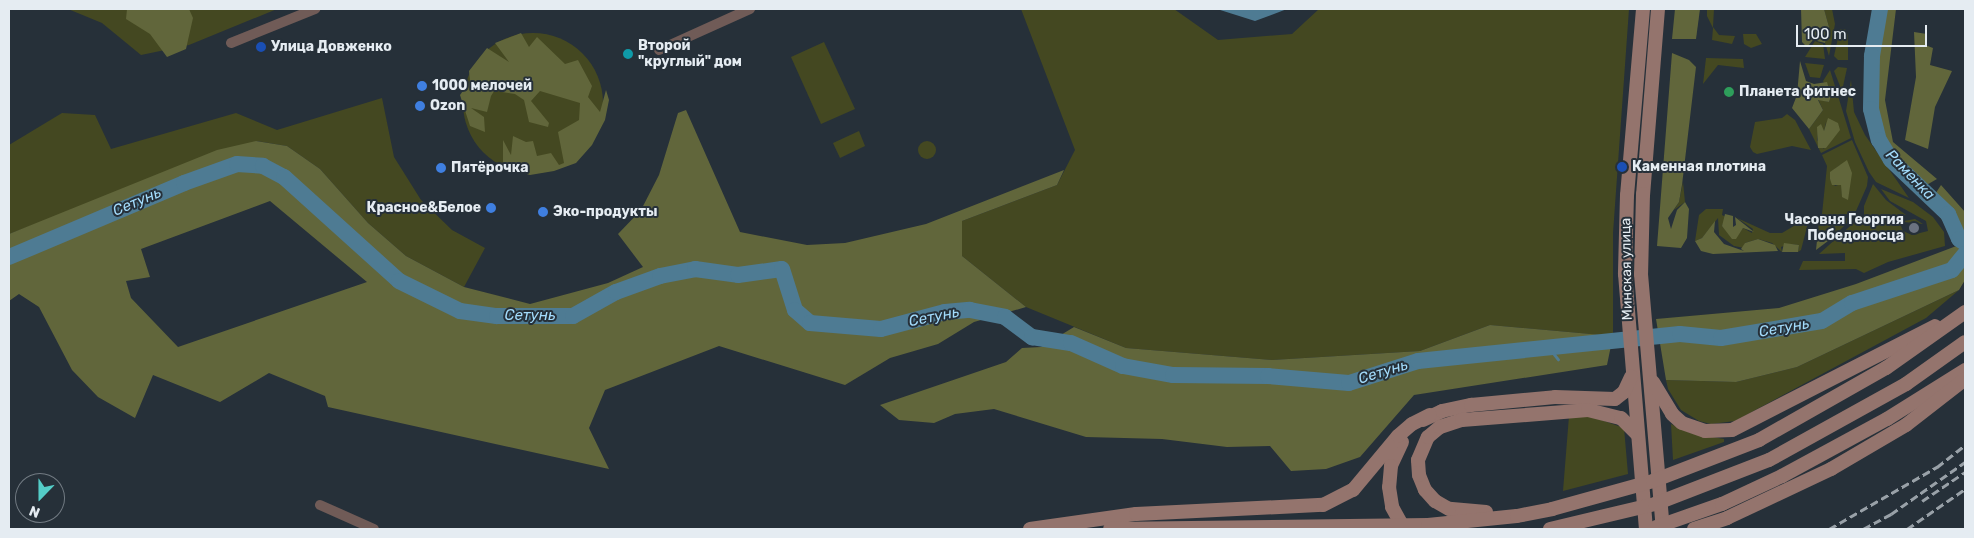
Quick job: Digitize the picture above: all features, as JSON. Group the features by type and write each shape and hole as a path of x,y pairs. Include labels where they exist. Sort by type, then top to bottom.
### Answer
{"main road":[{"name":"Минская улица","path":"1643,9 1627,194 1626,307 1647,529"},
{"name":"Минская улица","path":"1658,9 1643,194 1643,306 1663,529"},
{"path":"1649,371 1659,395 1682,422 1705,432 1732,430 1965,311"},
{"path":"1110,529 1314,528 1456,522 1552,509 1653,482 1759,440 1886,368 1965,311"},
{"path":"1550,529 1655,504 1768,460 1906,384 1965,342"},
{"path":"1647,529 1722,504 1782,476 1887,419 1965,370"},
{"path":"1030,529 1136,514 1323,505 1353,490 1398,436 1412,424 1430,415 1471,405 1555,397 1614,399 1624,392 1632,372"},
{"path":"1694,529 1727,518 1832,468 1906,425 1965,379"},
{"path":"1552,509 1467,512 1442,506 1429,496 1421,483 1418,468 1420,452 1428,438 1447,424 1481,418 1588,410 1627,421 1638,437"},
{"path":"1404,529 1390,497 1391,466 1404,438 1430,415"}],"street":[{"path":"231,43 315,9"},
{"path":"659,50 750,9"},
{"path":"320,505 374,529"}],"green space":[{"path":"68,9 277,9 189,45 141,55 102,23"},
{"path":"127,9 189,9 193,18 186,49 167,57 150,34 126,19"},
{"path":"1021,9 1174,9 1218,40 1292,34 1319,9 1629,9 1613,233 1613,336 1490,325 1420,351 1272,360 1126,348 1026,307 962,256 962,221 1057,185 1075,150"},
{"path":"1675,9 1700,9 1696,39 1672,39"},
{"path":"1707,9 1714,9 1713,27 1719,35 1735,36 1732,44 1712,40 1713,28 1707,16"},
{"path":"1801,9 1824,9 1829,27 1825,43 1813,40 1807,47 1802,42"},
{"path":"1824,9 1832,9 1835,24 1829,56 1825,43 1829,27"},
{"path":"1880,9 1896,9 1885,100 1893,142 1937,179 1923,187 1891,160 1879,140 1871,109 1872,56"},
{"path":"1840,29 1845,29 1848,35 1848,60 1838,60 1834,56"},
{"path":"1914,32 1927,34 1925,45 1933,48 1930,65 1952,71 1935,107 1928,149 1905,140 1916,77"},
{"path":"521,33 529,47 537,37 565,64 578,60 592,86 588,97 600,112 606,90 609,100 605,120 592,145 576,163 554,171 530,175 503,167 503,140 511,155 513,136 526,142 533,141 537,156 551,153 559,165 564,163 558,132 579,120 580,103 540,91 531,101 549,123 548,127 529,122 524,100 515,94 502,92 498,85 491,96 487,112 471,108 484,117 485,132 470,126 460,95 470,81 469,71 487,48 509,62 495,43"},
{"path":"533,33 547,34 560,38 572,44 583,53 592,64 598,76 602,89 602,117 598,130 592,142 583,153 572,162 560,168 547,172 533,173 519,172 506,168 494,162 483,153 474,142 468,130 464,117 463,103 464,89 468,76 474,64 483,53 494,44 506,38 519,34"},
{"path":"1743,34 1756,34 1762,44 1751,48 1744,44"},
{"path":"1815,41 1823,44 1825,59 1805,57"},
{"path":"824,42 855,109 821,124 791,57"},
{"path":"1672,53 1689,60 1696,67 1679,202 1668,218 1671,229 1677,210 1685,202 1689,209 1687,238 1681,248 1657,246"},
{"path":"1706,58 1743,59 1744,68 1718,65 1703,84"},
{"path":"1800,61 1806,81 1814,84 1827,82 1831,96 1829,102 1818,100 1823,110 1809,129 1792,108 1797,95"},
{"path":"1805,63 1824,65 1820,78 1810,77"},
{"path":"1838,67 1847,68 1842,91 1834,71"},
{"path":"1830,70 1851,138 1821,153 1809,129 1823,110 1818,99 1829,102 1831,96 1823,81","holes":["1826,122 1824,149 1817,140 1818,132 1822,128 1824,132"]},
{"path":"1851,80 1854,112 1865,135 1909,198 1876,182 1869,172 1855,142 1846,111"},
{"path":"382,98 394,157 421,200 452,230 485,248 464,287 406,256 368,223 320,169 287,146 257,141 9,234 9,145 62,113 95,115 111,149 236,113 277,130"},
{"path":"686,110 740,232 807,245 845,243 926,224 1064,170 1057,185 962,221 962,256 1026,307 974,322 938,344 890,358 845,385 719,346 605,390 589,428 609,469 328,407 325,396 269,373 220,402 153,375 135,418 98,397 72,370 39,307 19,294 9,301 9,234 217,150 256,141 287,146 320,169 368,223 406,256 464,287 530,304 608,283 643,267 618,234 641,210 659,175 678,113","holes":["270,201 367,282 178,347 131,298 126,281 150,277 141,249"]},
{"path":"1787,114 1795,120 1811,150 1792,146 1757,154 1753,152 1750,147 1755,122 1782,118"},
{"path":"1828,118 1838,123 1840,130 1826,148 1818,148 1817,127 1821,124 1824,131"},
{"path":"859,131 865,146 840,158 833,143"},
{"path":"1852,140 1868,177 1867,186 1856,211 1851,214 1822,214 1827,166 1822,155","holes":["1840,165 1842,197 1841,184 1835,186 1830,179 1831,172"]},
{"path":"927,141 933,144 936,150 933,156 927,159 921,156 918,150 921,144"},
{"path":"1847,160 1852,173 1848,200 1842,197 1841,185 1832,185 1830,179 1830,172"},
{"path":"1683,182 1685,202 1674,210 1679,202"},
{"path":"1873,184 1886,200 1906,215 1864,215 1864,206"},
{"path":"1941,185 1965,212 1965,280 1959,290 1797,367 1736,382 1666,380 1656,319 1779,308 1856,284 1959,245 1930,202"},
{"path":"1881,189 1913,202 1933,217 1944,232 1945,246 1888,262 1864,273 1856,269 1799,270 1803,261 1845,261 1845,253 1819,254 1858,219 1898,222 1915,219 1923,224 1904,222 1901,226 1903,231 1912,235 1928,231 1926,221 1890,201"},
{"path":"1706,209 1723,209 1722,215 1726,217 1722,226 1737,236 1743,228 1752,233 1753,229 1737,218 1770,233 1782,233 1809,217 1852,218 1832,238 1828,232 1818,231 1819,220 1809,219 1801,250 1798,252 1799,245 1789,244 1781,247 1782,252 1772,243 1758,239 1745,243 1744,248 1734,246 1719,235 1718,218 1702,238 1695,241 1699,215"},
{"path":"1725,214 1733,216 1733,227 1736,225 1735,217 1754,232 1743,228 1736,239 1732,239 1722,226"},
{"path":"1715,221 1714,232 1724,244 1744,251 1741,249 1745,243 1758,239 1775,245 1778,251 1713,254 1701,251 1695,241 1702,238"},
{"path":"1818,231 1828,232 1832,238 1816,250"},
{"path":"1784,243 1799,245 1798,252 1782,252"},
{"path":"1959,290 1926,318 1735,421 1711,424 1699,421 1681,410 1668,389 1666,380 1736,382 1797,367"},
{"path":"1490,325 1613,336 1607,365 1414,395 1360,457 1326,469 1291,471 1270,446 1227,447 1162,439 1086,437 994,409 955,414 934,423 899,420 880,405 1006,362 1022,348 1041,347 1074,327 1126,348 1272,360 1420,351"},
{"path":"1569,416 1590,416 1624,428 1628,474 1563,491"},
{"path":"1671,424 1690,433 1724,439 1724,442 1673,460"}],"water":[{"path":"1217,9 1287,9 1255,21"}],"waterway":[{"name":"Раменка","path":"1880,9 1872,56 1871,109 1879,140 1891,160 1948,214 1959,239 1965,243"},
{"name":"Сетунь","path":"9,257 184,183 237,164 263,166 284,177 399,281 460,311 497,316 573,316 616,292 660,276 695,269 738,275 782,269 795,310 810,323 881,329 945,312 970,310 1005,317 1032,337 1071,343 1123,366 1173,375 1268,376 1349,383 1418,361 1680,334 1721,338 1822,321 1852,303 1952,270 1965,254"},
{"path":"1550,349 1558,359"}],"railway":[{"path":"1829,529 1937,467 1965,445"},
{"path":"1863,529 1891,514 1965,462"},
{"path":"1922,501 1965,472"},
{"path":"1907,529 1965,489"}],"place":[{"name":"Улица Довженко","path":"261,47"},
{"name":"Второй \"круглый\" дом","path":"628,54"},
{"name":"1000 мелочей","path":"422,86"},
{"name":"Планета фитнес","path":"1729,92"},
{"name":"Ozon","path":"420,106"},
{"name":"Каменная плотина","path":"1622,167"},
{"name":"Пятёрочка","path":"441,168"},
{"name":"Красное&Белое","path":"491,208"},
{"name":"Эко-продукты","path":"543,212"},
{"name":"Часовня Георгия Победоносца","path":"1914,228"}]}
